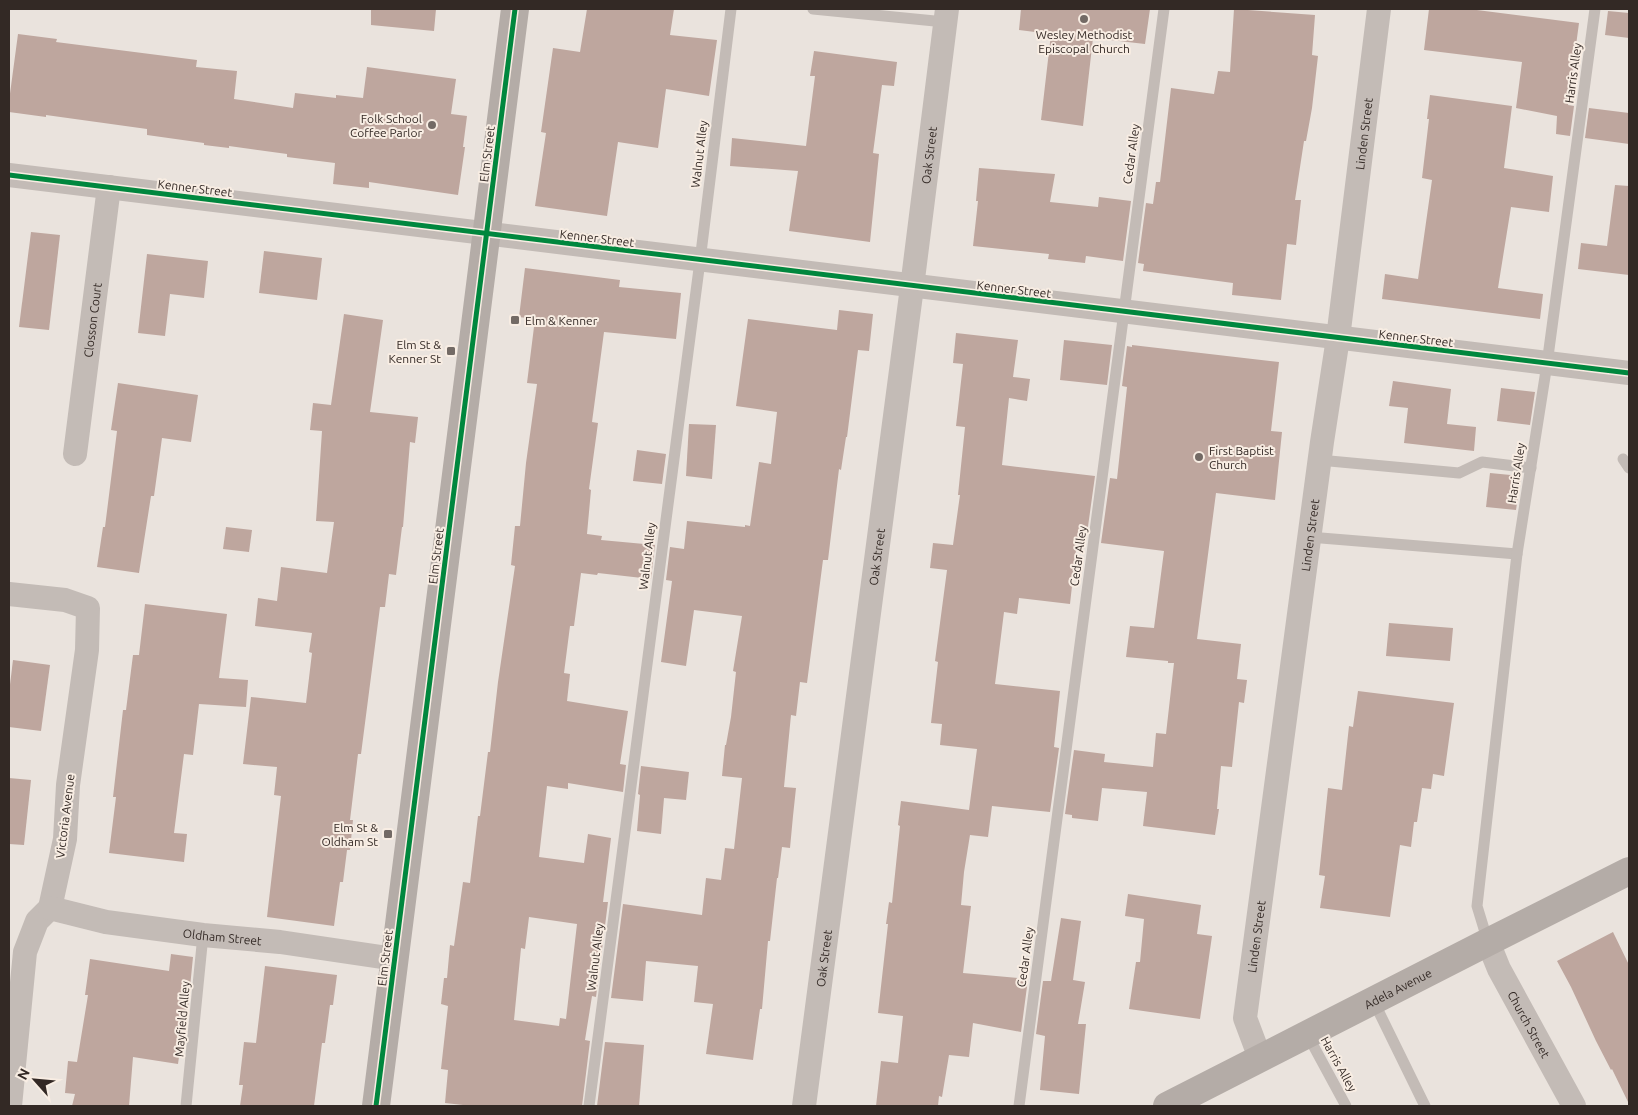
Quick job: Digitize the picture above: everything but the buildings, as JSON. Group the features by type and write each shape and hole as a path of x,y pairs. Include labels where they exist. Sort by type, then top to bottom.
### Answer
{"main road":[{"name":"Elm Street","path":"376,1106 515,9"},
{"name":"Adela Avenue","path":"1167,1106 1629,871"}],"street":[{"name":"Linden Street","path":"1260,1058 1245,1018 1319,460 1338,338 1379,9"},
{"name":"Oak Street","path":"804,1106 946,15"},
{"name":"Kenner Street","path":"9,175 912,287 1629,373"},
{"name":"Closson Court","path":"75,454 109,187"},
{"name":"Victoria Avenue","path":"9,594 65,600 88,608 87,650 68,785 65,839 50,908 37,921 26,952 10,1106"},
{"name":"Oldham Street","path":"50,908 106,922 203,935 280,942 395,959"},
{"name":"Church Street","path":"1488,942 1499,969 1574,1106"}],"lane":[{"name":"Walnut Alley","path":"589,1106 700,261 731,9"},
{"path":"813,9 946,15"},
{"name":"Cedar Alley","path":"1019,1106 1164,9"},
{"name":"Harris Alley","path":"1488,942 1477,906 1517,554 1547,364 1595,9"},
{"path":"1319,460 1459,473 1482,462 1531,468"},
{"path":"1309,537 1448,550 1517,554"},
{"name":"Mayfield Alley","path":"186,1106 203,935"},
{"path":"1373,1000 1425,1106"},
{"name":"Harris Alley","path":"1307,1034 1346,1106"}],"cycle path":[{"path":"376,1106 515,9"},
{"path":"9,175 1629,373"}],"place":[{"name":"Wesley Methodist Episcopal Church","path":"1084,19"},
{"name":"Folk School Coffee Parlor","path":"432,125"},
{"name":"Elm & Kenner","path":"515,320"},
{"name":"Elm St & Kenner St","path":"451,351"},
{"name":"First Baptist Church","path":"1199,457"},
{"name":"Elm St & Oldham St","path":"388,834"}]}
